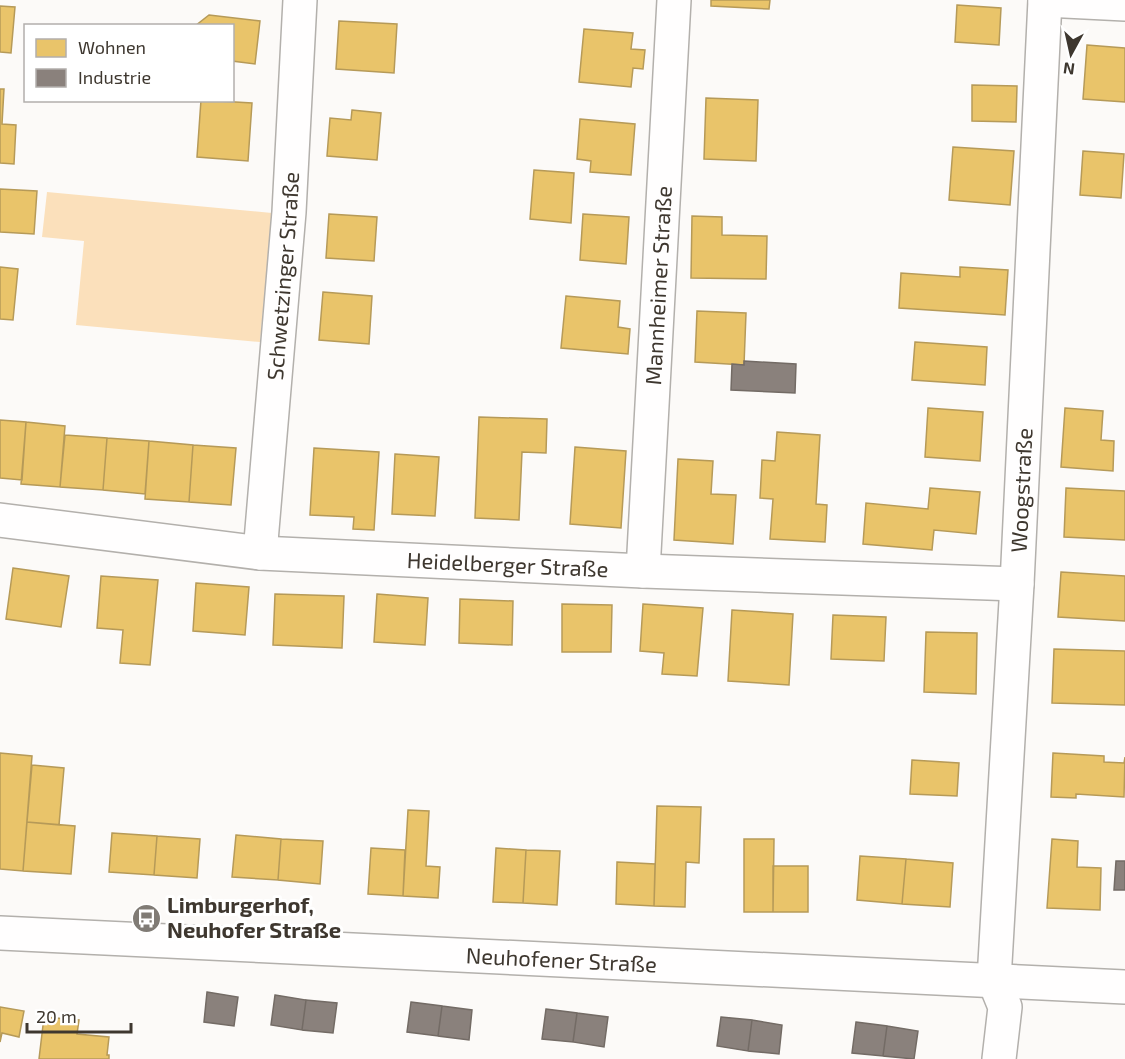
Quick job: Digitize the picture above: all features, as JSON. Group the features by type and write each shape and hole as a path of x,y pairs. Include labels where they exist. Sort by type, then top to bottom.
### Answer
{"street":[{"name":"Schwetzinger Straße","path":"260,553 289,212 300,0"},
{"name":"Mannheimer Straße","path":"644,571 674,0"},
{"path":"1045,0 1125,4"},
{"name":"Woogstraße","path":"994,980 1017,584 1045,0"},
{"name":"Heidelberger Straße","path":"0,520 260,553 644,571 1017,584"},
{"name":"Neuhofener Straße","path":"0,933 1125,987"},
{"path":"994,980 1005,1007 999,1059"}],"shaded area":[{"path":"47,192 272,213 260,342 76,325 84,241 42,237"}],"building: Wohnen":[{"path":"711,0 770,0 769,9 711,6"},
{"path":"957,5 1001,8 999,45 955,42"},
{"path":"0,6 15,7 11,53 0,52"},
{"path":"209,15 260,21 255,64 234,61 234,24 198,24"},
{"path":"339,21 397,24 394,73 336,69"},
{"path":"584,29 633,33 631,49 645,50 643,69 633,68 631,87 579,82"},
{"path":"1087,45 1125,48 1125,102 1083,99"},
{"path":"972,85 1017,86 1016,122 972,121"},
{"path":"0,89 4,89 2,124 16,125 14,164 0,163"},
{"path":"706,98 758,100 756,161 704,159"},
{"path":"201,102 252,103 248,161 197,157"},
{"path":"352,110 381,113 377,160 327,156 330,118 351,120"},
{"path":"580,119 635,124 631,175 590,172 591,161 577,159"},
{"path":"953,147 1014,151 1010,205 949,200"},
{"path":"1083,151 1124,154 1121,198 1080,195"},
{"path":"534,170 574,173 571,223 530,219"},
{"path":"0,189 37,191 34,234 0,232"},
{"path":"329,214 377,217 374,261 326,258"},
{"path":"583,214 629,217 626,264 580,260"},
{"path":"692,216 722,217 722,235 767,236 766,279 691,278"},
{"path":"0,267 18,269 13,320 0,319"},
{"path":"960,267 1008,270 1005,315 899,308 901,273 960,277"},
{"path":"323,292 372,296 369,344 319,340"},
{"path":"566,296 620,301 618,327 630,329 628,354 561,348"},
{"path":"697,311 746,313 744,365 695,362"},
{"path":"915,342 987,347 985,385 912,380"},
{"path":"928,408 983,412 980,461 925,457"},
{"path":"1065,408 1103,411 1101,440 1114,441 1113,471 1061,467"},
{"path":"479,417 547,419 546,453 522,452 519,520 475,518"},
{"path":"0,420 26,422 22,480 0,478"},
{"path":"26,422 65,426 60,487 21,484"},
{"path":"777,432 820,435 816,504 827,505 825,542 770,539 773,499 760,498 762,460 775,461"},
{"path":"65,435 107,438 103,490 60,487"},
{"path":"107,438 149,441 145,494 103,490"},
{"path":"149,441 193,445 189,502 145,499"},
{"path":"193,445 236,448 231,505 189,502"},
{"path":"575,447 626,451 621,528 570,524"},
{"path":"314,448 379,452 374,530 353,529 354,517 310,515"},
{"path":"395,454 439,457 435,516 392,514"},
{"path":"678,459 713,461 711,494 736,495 733,544 674,540"},
{"path":"930,488 980,492 976,534 934,530 932,550 863,544 866,503 928,509"},
{"path":"1066,488 1125,491 1125,540 1064,537"},
{"path":"13,568 69,576 61,627 6,619"},
{"path":"1061,572 1125,576 1125,621 1058,617"},
{"path":"101,576 158,580 150,665 120,663 123,630 97,628"},
{"path":"196,583 249,587 245,635 193,631"},
{"path":"275,594 344,596 342,648 273,645"},
{"path":"377,594 428,598 425,645 374,642"},
{"path":"460,599 513,601 512,645 459,643"},
{"path":"562,604 612,605 611,652 562,652"},
{"path":"643,604 703,608 697,676 662,674 664,653 640,651"},
{"path":"732,610 793,614 789,685 728,681"},
{"path":"833,615 886,617 884,661 831,659"},
{"path":"926,632 977,633 976,694 924,692"},
{"path":"1054,649 1125,651 1125,705 1052,703"},
{"path":"0,753 32,756 23,871 0,869"},
{"path":"1053,753 1104,756 1104,762 1124,763 1125,757 1124,797 1076,794 1076,798 1051,797"},
{"path":"912,760 959,763 957,796 910,794"},
{"path":"32,765 64,768 59,825 27,822"},
{"path":"657,806 701,807 699,863 686,862 685,907 654,906"},
{"path":"408,810 429,811 426,866 440,867 438,898 403,896"},
{"path":"27,822 75,826 71,874 23,871"},
{"path":"112,833 157,836 154,875 109,872"},
{"path":"236,835 281,839 278,880 232,877"},
{"path":"157,836 200,839 197,878 154,875"},
{"path":"281,839 323,841 320,884 278,880"},
{"path":"744,839 774,839 773,912 744,912"},
{"path":"1052,839 1078,841 1077,867 1101,868 1100,910 1047,908"},
{"path":"371,848 405,850 403,896 368,894"},
{"path":"496,848 526,850 523,903 493,902"},
{"path":"526,850 560,851 557,905 523,903"},
{"path":"860,856 906,859 902,904 857,900"},
{"path":"906,859 953,863 950,907 902,904"},
{"path":"617,862 655,864 654,906 616,904"},
{"path":"773,866 808,866 808,912 773,912"},
{"path":"0,1007 24,1011 19,1037 2,1033 0,1042"},
{"path":"44,1017 79,1020 77,1034 109,1037 107,1055 109,1059 39,1059"}],"building: Industrie":[{"path":"744,361 796,364 795,393 731,390 732,364 744,365"},
{"path":"1116,861 1125,861 1125,890 1114,890"},
{"path":"207,992 238,997 234,1026 204,1022"},
{"path":"275,995 306,1000 302,1030 271,1025"},
{"path":"306,1000 337,1003 333,1033 302,1030"},
{"path":"411,1002 442,1006 438,1036 407,1032"},
{"path":"442,1006 472,1010 469,1040 438,1036"},
{"path":"546,1009 577,1013 573,1042 542,1039"},
{"path":"577,1013 608,1017 604,1047 573,1042"},
{"path":"721,1017 752,1020 748,1051 717,1046"},
{"path":"752,1020 782,1025 779,1054 748,1051"},
{"path":"856,1022 887,1026 883,1056 852,1053"},
{"path":"887,1026 918,1031 914,1059 883,1056"}],"place":[{"name":"Limburgerhof, Neuhofer Straße","path":"146,918"}]}
